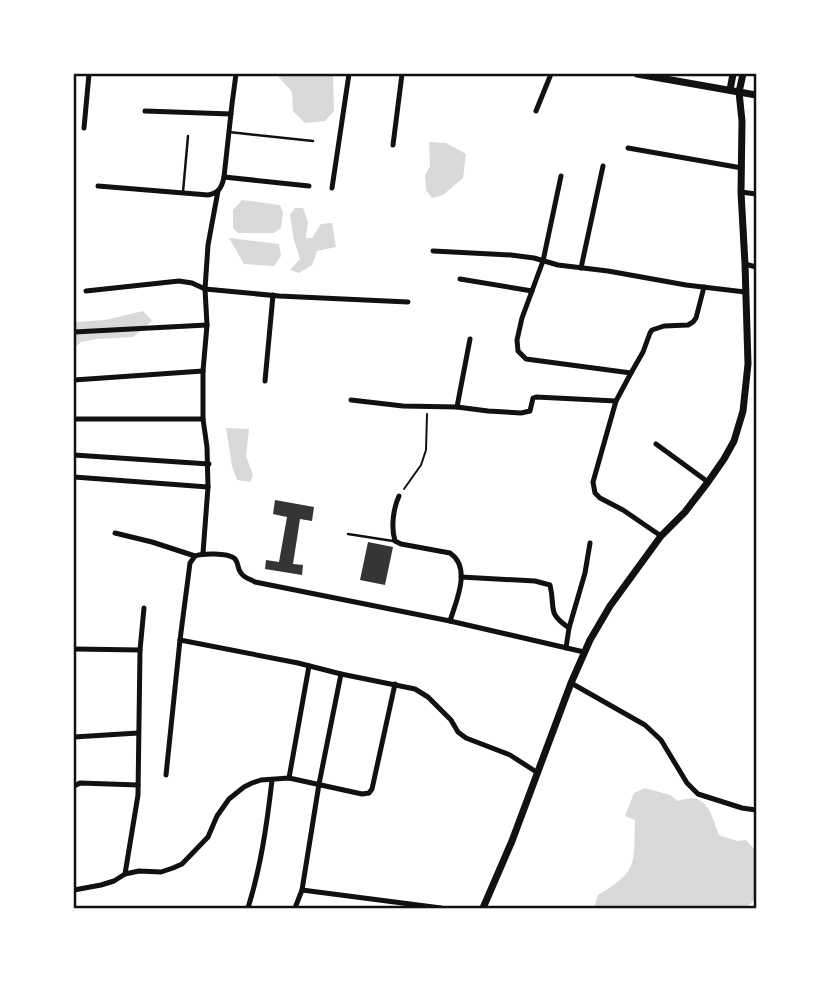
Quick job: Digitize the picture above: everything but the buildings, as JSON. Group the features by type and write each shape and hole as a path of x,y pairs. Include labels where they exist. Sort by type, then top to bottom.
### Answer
{"street":[{"path":"84,128 89,74"},
{"path":"98,186 208,195 218,191 222,187 224,177 236,74"},
{"path":"332,188 349,74"},
{"path":"393,145 402,74"},
{"path":"536,111 551,74"},
{"path":"637,74 757,95"},
{"path":"730,90 732,76"},
{"path":"483,908 513,841 584,652 610,606 661,536 685,512 708,482 734,441 743,411 748,364 739,92 743,78"},
{"path":"145,111 230,114"},
{"path":"628,148 742,168"},
{"path":"581,268 603,166"},
{"path":"561,176 543,261 517,340 518,351 526,359 631,373"},
{"path":"224,177 309,186"},
{"path":"202,553 209,464 203,419 202,371 207,325 205,289 208,245 218,191"},
{"path":"741,192 757,194"},
{"path":"433,251 511,255 558,265 745,292"},
{"path":"745,264 757,267"},
{"path":"460,279 532,291"},
{"path":"86,291 179,281 205,289 408,302"},
{"path":"661,536 600,498 595,493 593,482 616,401 643,352 650,333 664,326 688,325 692,322 696,318 704,288"},
{"path":"265,381 273,295"},
{"path":"74,332 207,325"},
{"path":"457,407 470,339"},
{"path":"748,364 757,363"},
{"path":"74,380 202,371"},
{"path":"351,400 521,413 530,411 531,402 536,397 616,401"},
{"path":"74,419 203,419"},
{"path":"656,444 708,482"},
{"path":"74,455 209,464"},
{"path":"74,477 208,487"},
{"path":"399,496 393,527 396,541 450,553 456,557 461,577 450,621"},
{"path":"115,533 195,556"},
{"path":"566,648 590,544"},
{"path":"166,775 190,563 195,556 202,553 231,556 243,576 255,582 450,621 584,652"},
{"path":"461,577 535,581 550,586 553,612 557,619 569,628"},
{"path":"125,874 138,785 140,650 144,608"},
{"path":"180,640 415,689 428,697 466,738 510,755 538,773"},
{"path":"74,649 140,650"},
{"path":"289,778 309,666"},
{"path":"295,908 302,890 319,784 341,674"},
{"path":"571,683 645,725 661,740 687,783 698,794 757,810"},
{"path":"74,890 114,881 125,874 139,871 161,872 182,864 208,837 217,816 229,799 244,787 261,780 289,778 362,794 369,793 395,684"},
{"path":"74,737 138,733"},
{"path":"248,908 260,866 272,780"},
{"path":"74,786 80,783 138,785"},
{"path":"302,890 396,906 440,908"}],"lane":[{"path":"229,132 313,141"},
{"path":"183,193 188,136"},
{"path":"348,534 396,541"}],"path":[{"path":"399,496 421,465 426,450 427,407"}],"shaded area":[{"path":"276,74 333,74 334,111 325,121 305,123 293,111 292,92"},
{"path":"429,142 446,143 466,154 463,178 443,195 432,198 426,190 425,175 430,167"},
{"path":"242,200 280,205 283,213 281,228 274,233 238,233 233,228 233,210"},
{"path":"295,208 303,208 308,222 306,238 312,238 321,224 332,223 336,247 317,251 312,265 299,273 290,270 300,259 290,215"},
{"path":"229,238 279,244 281,256 274,266 244,264"},
{"path":"143,311 152,321 133,337 96,339 81,342 74,348 74,322 105,320"},
{"path":"226,428 249,429 246,456 253,475 250,482 237,480"},
{"path":"645,788 670,795 678,801 688,798 702,801 710,812 719,835 737,841 746,840 756,851 756,897 751,904 739,908 594,908 598,895 621,879 632,865 635,820 625,816 634,793"}]}
